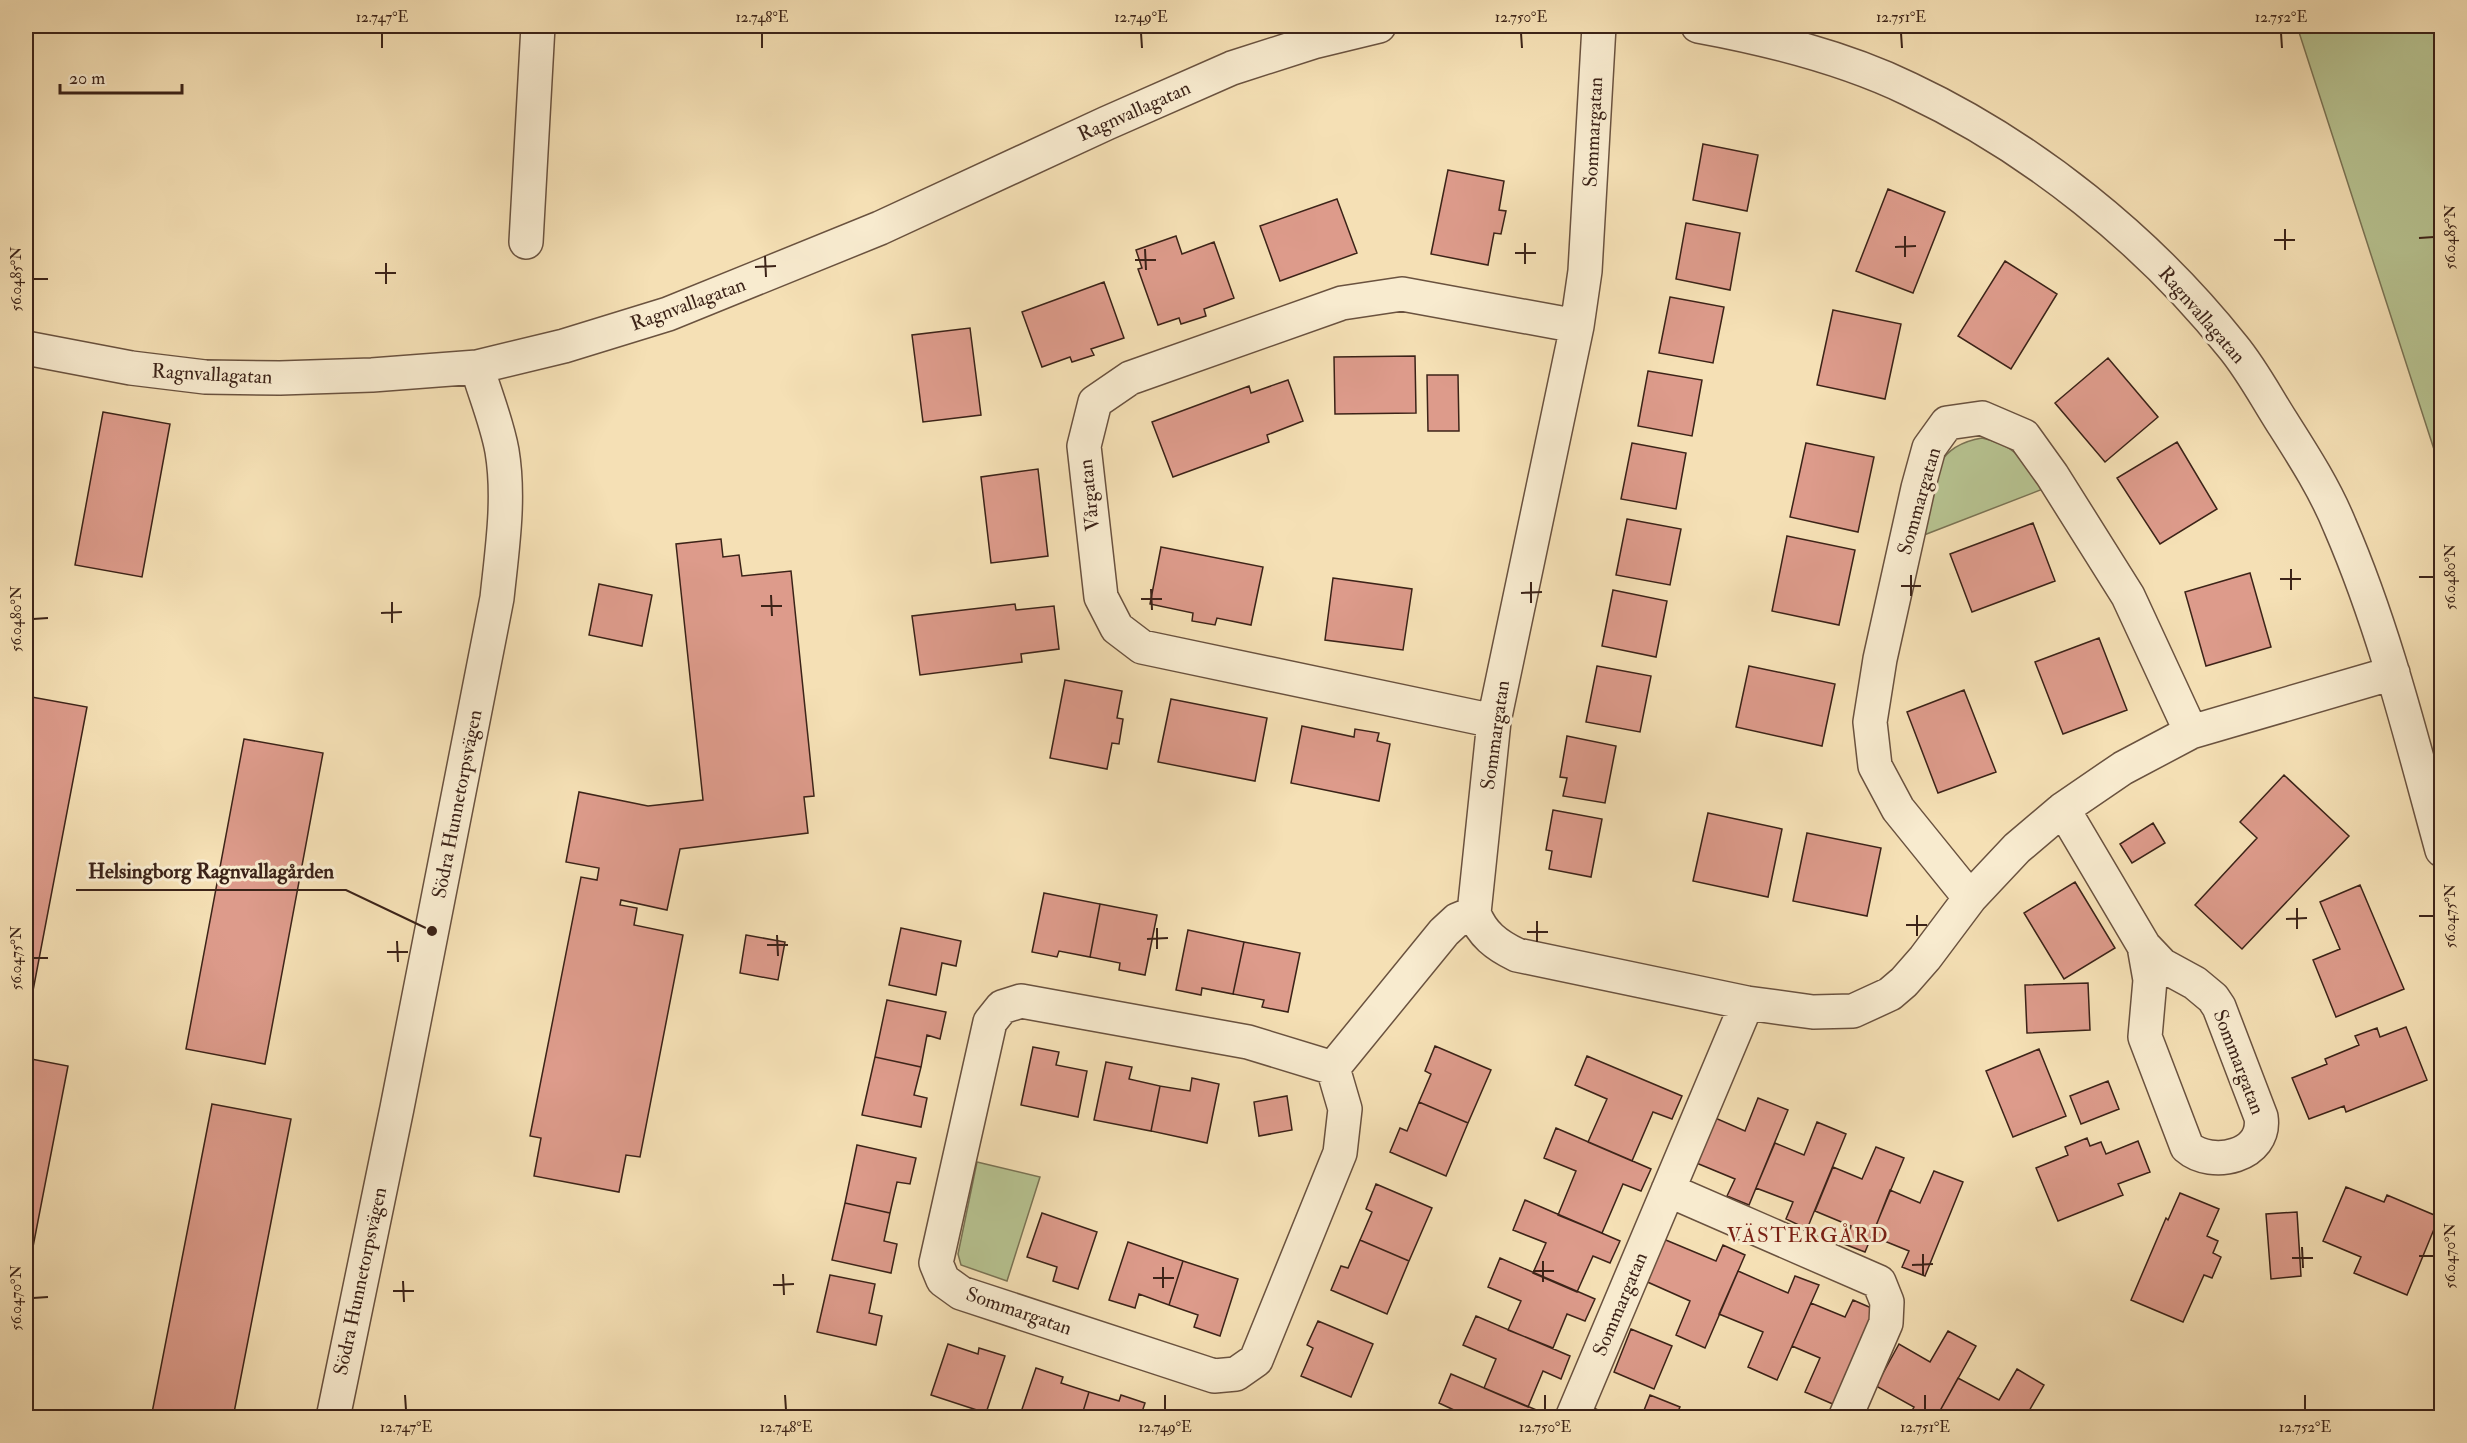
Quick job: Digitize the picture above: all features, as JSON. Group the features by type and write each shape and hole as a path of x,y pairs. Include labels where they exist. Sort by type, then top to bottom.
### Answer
{"street":[{"path":"526,242 538,26"},
{"name":"Ragnvallagatan","path":"26,348 131,369 205,377 280,378 372,375 477,366 564,346 668,314 880,228 1117,118 1232,68 1313,42 1379,26"},
{"name":"Sommargatan","path":"1474,913 1494,722 1577,326 1585,271 1599,26"},
{"name":"Ragnvallagatan","path":"1698,26 1753,36 1806,51 1908,88 2028,158 2089,202 2144,249 2194,299 2235,349 2305,458 2340,523 2393,673 2442,850"},
{"name":"Vårgatan","path":"1494,722 1142,647 1117,628 1101,597 1084,446 1095,402 1130,378 1342,303 1402,294 1577,326"},
{"name":"Södra Hunnetorpsvägen","path":"333,1418 342,1365 397,1108 497,598 504,540 505,490 502,450 477,366"},
{"name":"Sommargatan","path":"1970,898 1893,801 1875,766 1870,722 1880,659 1918,488 1929,448 1947,423 1982,418 2024,436 2052,475 2128,596 2191,732"},
{"path":"1333,1068 1444,932 1457,920 1474,913 1480,928 1485,933 1501,947 1517,955 1747,1003 1813,1012 1853,1011 1870,1005 1890,994 1904,982 1970,898 2017,848 2063,809 2123,768 2191,732 2393,673"},
{"name":"Sommargatan","path":"2063,809 2145,946 2162,965 2206,991 2219,1007 2263,1126 2253,1145 2241,1153 2210,1158 2201,1156 2187,1147 2145,1037 2150,980 2145,946"},
{"name":"Sommargatan","path":"1021,1000 1237,1040 1333,1068 1344,1109 1340,1153 1256,1360 1236,1374 1214,1376 961,1293 943,1280 936,1263 990,1022 1002,1007 1021,1000"},
{"name":"Sommargatan","path":"1572,1418 1747,1003"},
{"path":"1668,1190 1880,1282 1887,1302 1886,1323 1845,1418"}],"green space":[{"path":"2297,26 2441,26 2441,471"},
{"path":"1982,438 2012,450 2043,489 1924,535 1931,486 1942,461 1951,450 1964,443"},
{"path":"977,1162 1040,1177 1007,1281 961,1265 958,1254"}],"building":[{"path":"1703,144 1758,155 1747,211 1693,200"},
{"path":"1448,170 1504,181 1499,210 1506,211 1501,234 1494,233 1488,265 1431,254"},
{"path":"1888,189 1945,212 1913,293 1856,271"},
{"path":"1337,199 1357,253 1280,281 1260,226"},
{"path":"1686,223 1740,233 1730,290 1676,279"},
{"path":"1176,236 1182,254 1214,242 1234,298 1204,309 1206,316 1181,324 1179,318 1158,325 1138,269 1142,268 1136,250"},
{"path":"2005,261 2057,294 2011,369 1958,336"},
{"path":"1104,282 1124,338 1091,349 1094,355 1072,362 1070,357 1042,367 1022,312"},
{"path":"1670,297 1724,307 1713,363 1659,353"},
{"path":"1833,310 1901,324 1885,399 1817,385"},
{"path":"970,328 981,415 923,422 912,335"},
{"path":"1415,356 1416,413 1335,414 1334,357"},
{"path":"2108,358 2158,417 2105,462 2055,403"},
{"path":"1648,371 1702,380 1692,436 1638,426"},
{"path":"1427,375 1458,375 1459,431 1428,431"},
{"path":"1288,380 1303,421 1267,435 1269,442 1173,477 1152,422 1249,386 1251,393"},
{"path":"103,412 170,424 142,577 75,565"},
{"path":"2177,442 2217,509 2160,544 2117,478"},
{"path":"1632,443 1686,453 1676,509 1621,499"},
{"path":"1806,443 1874,457 1858,532 1790,517"},
{"path":"1038,469 1048,556 991,563 981,477"},
{"path":"1627,519 1681,529 1670,585 1616,575"},
{"path":"2033,523 2055,581 1972,612 1950,554"},
{"path":"1787,536 1855,550 1839,625 1772,611"},
{"path":"721,539 723,557 739,555 742,576 791,571 814,796 804,797 808,833 680,849 667,910 621,900 620,905 637,908 634,925 683,935 640,1157 626,1155 619,1192 534,1176 541,1138 530,1136 581,877 597,880 599,868 566,862 579,792 648,806 703,800 676,544"},
{"path":"1161,547 1263,567 1251,625 1217,618 1215,625 1192,621 1193,613 1150,604"},
{"path":"2250,573 2271,647 2206,666 2185,592"},
{"path":"1333,578 1412,589 1403,650 1325,640"},
{"path":"599,584 652,595 642,646 589,635"},
{"path":"1613,590 1667,601 1656,657 1602,646"},
{"path":"1015,604 1016,610 1054,606 1059,649 1021,654 1022,662 920,675 912,616"},
{"path":"2099,638 2127,710 2063,734 2035,662"},
{"path":"1597,666 1651,676 1640,732 1586,722"},
{"path":"1749,666 1835,684 1822,746 1736,727"},
{"path":"1065,680 1122,691 1117,718 1123,719 1119,744 1112,743 1107,769 1050,758"},
{"path":"1964,690 1996,772 1938,793 1907,712"},
{"path":"26,696 87,707 28,1017 26,1016"},
{"path":"1171,699 1267,718 1255,781 1158,762"},
{"path":"1302,726 1354,737 1355,729 1379,733 1377,741 1390,744 1379,801 1291,783"},
{"path":"1567,736 1616,746 1605,803 1563,796 1567,778 1560,777"},
{"path":"244,739 323,753 265,1064 186,1049"},
{"path":"2284,775 2349,836 2242,949 2195,905 2257,838 2240,822"},
{"path":"1553,810 1602,819 1591,877 1549,869 1552,851 1546,850"},
{"path":"1708,813 1782,829 1768,897 1693,881"},
{"path":"2153,823 2165,843 2132,863 2120,844"},
{"path":"1807,833 1881,848 1867,916 1793,901"},
{"path":"2075,882 2115,948 2064,979 2024,913"},
{"path":"2360,885 2404,989 2336,1017 2313,960 2340,949 2320,902"},
{"path":"1044,893 1100,904 1090,957 1059,951 1057,957 1032,952"},
{"path":"1100,904 1157,915 1145,975 1119,970 1120,963 1090,957"},
{"path":"901,928 961,941 956,966 942,963 936,995 889,985"},
{"path":"1188,930 1244,942 1233,994 1202,988 1201,995 1176,990"},
{"path":"746,935 785,942 778,980 740,973"},
{"path":"1244,942 1300,953 1288,1012 1262,1007 1264,1000 1233,994"},
{"path":"2088,983 2090,1030 2027,1033 2025,985"},
{"path":"887,1000 946,1012 940,1039 927,1035 921,1067 875,1057"},
{"path":"2406,1027 2427,1080 2346,1112 2344,1106 2309,1119 2292,1078 2327,1064 2325,1059 2359,1045 2355,1036 2377,1028 2380,1037"},
{"path":"1435,1046 1491,1070 1468,1123 1419,1102 1431,1074 1425,1071"},
{"path":"1033,1047 1059,1052 1056,1065 1087,1071 1078,1117 1021,1105"},
{"path":"2039,1049 2066,1116 2013,1137 1986,1071"},
{"path":"1587,1056 1682,1096 1672,1119 1653,1112 1632,1161 1588,1142 1607,1099 1575,1085"},
{"path":"875,1057 921,1067 914,1095 927,1098 921,1127 862,1115"},
{"path":"26,1058 68,1066 26,1283"},
{"path":"1106,1062 1132,1067 1129,1079 1160,1086 1151,1131 1094,1120"},
{"path":"1192,1078 1219,1084 1207,1143 1151,1131 1160,1086 1190,1091"},
{"path":"2108,1081 2119,1109 2081,1124 2070,1096"},
{"path":"1287,1096 1292,1130 1259,1136 1254,1102"},
{"path":"1758,1098 1788,1110 1749,1205 1727,1196 1735,1179 1694,1162 1713,1117 1745,1131"},
{"path":"1419,1102 1468,1123 1446,1176 1390,1152 1400,1128 1407,1131"},
{"path":"212,1104 291,1119 233,1418 151,1418"},
{"path":"1817,1122 1846,1134 1807,1229 1786,1219 1793,1202 1756,1188 1775,1143 1804,1155"},
{"path":"1556,1128 1651,1169 1641,1191 1623,1184 1602,1233 1558,1215 1576,1171 1544,1158"},
{"path":"2087,1138 2090,1146 2101,1142 2106,1154 2138,1141 2150,1172 2118,1184 2123,1195 2058,1221 2036,1168 2068,1155 2065,1147"},
{"path":"857,1145 916,1158 910,1184 897,1182 890,1213 845,1203"},
{"path":"1876,1147 1904,1158 1865,1252 1844,1244 1851,1226 1815,1211 1833,1167 1862,1179"},
{"path":"1934,1171 1963,1182 1925,1276 1902,1267 1909,1251 1872,1236 1890,1190 1920,1203"},
{"path":"1376,1184 1432,1208 1409,1261 1360,1240 1372,1212 1366,1209"},
{"path":"2346,1187 2384,1202 2387,1195 2439,1217 2407,1295 2354,1273 2361,1257 2323,1241"},
{"path":"2180,1193 2219,1209 2207,1236 2218,1241 2213,1253 2221,1257 2212,1278 2204,1275 2183,1322 2131,1300 2166,1218 2168,1220"},
{"path":"1525,1200 1620,1241 1610,1263 1593,1256 1577,1292 1533,1273 1546,1243 1513,1230"},
{"path":"845,1203 890,1213 884,1241 897,1244 891,1273 832,1260"},
{"path":"2297,1212 2301,1276 2271,1279 2266,1214"},
{"path":"1042,1213 1097,1232 1078,1289 1053,1281 1057,1267 1027,1257"},
{"path":"1661,1238 1716,1261 1723,1245 1745,1255 1705,1348 1676,1335 1690,1301 1643,1280"},
{"path":"1360,1240 1409,1261 1387,1314 1331,1290 1341,1266 1348,1268"},
{"path":"1128,1242 1183,1261 1169,1305 1139,1294 1135,1308 1109,1300"},
{"path":"1500,1258 1595,1299 1585,1321 1567,1314 1553,1348 1508,1330 1521,1301 1488,1287"},
{"path":"1183,1261 1238,1279 1220,1336 1194,1327 1198,1315 1169,1305"},
{"path":"1738,1271 1788,1293 1795,1276 1819,1285 1777,1380 1748,1367 1763,1332 1719,1314"},
{"path":"830,1275 875,1284 869,1313 882,1316 876,1345 817,1332"},
{"path":"1853,1300 1876,1310 1835,1405 1805,1392 1820,1358 1792,1346 1811,1303 1845,1317"},
{"path":"1476,1316 1570,1356 1561,1379 1543,1371 1528,1407 1484,1388 1496,1359 1463,1345"},
{"path":"1318,1321 1373,1344 1351,1397 1301,1376 1313,1348 1307,1345"},
{"path":"1631,1329 1672,1346 1654,1389 1614,1372"},
{"path":"1948,1331 1976,1346 1936,1418 1908,1418 1914,1407 1876,1386 1899,1344 1930,1362"},
{"path":"948,1344 978,1354 979,1348 1005,1356 986,1413 931,1395"},
{"path":"1036,1368 1063,1377 1061,1383 1089,1392 1081,1418 1019,1418"},
{"path":"2017,1369 2044,1385 2025,1418 1936,1418 1958,1378 1999,1400"},
{"path":"1451,1374 1546,1414 1544,1418 1471,1418 1439,1403"},
{"path":"1089,1392 1119,1401 1121,1395 1145,1403 1140,1418 1081,1418"},
{"path":"1650,1395 1680,1407 1675,1418 1641,1418"},
{"path":"1589,1406 1616,1418 1585,1418"}],"place":[{"name":"Helsingborg Ragnvallagården","path":"432,931"}],"district":[{"name":"VÄSTERGÅRD","path":"1808,1235"}]}
